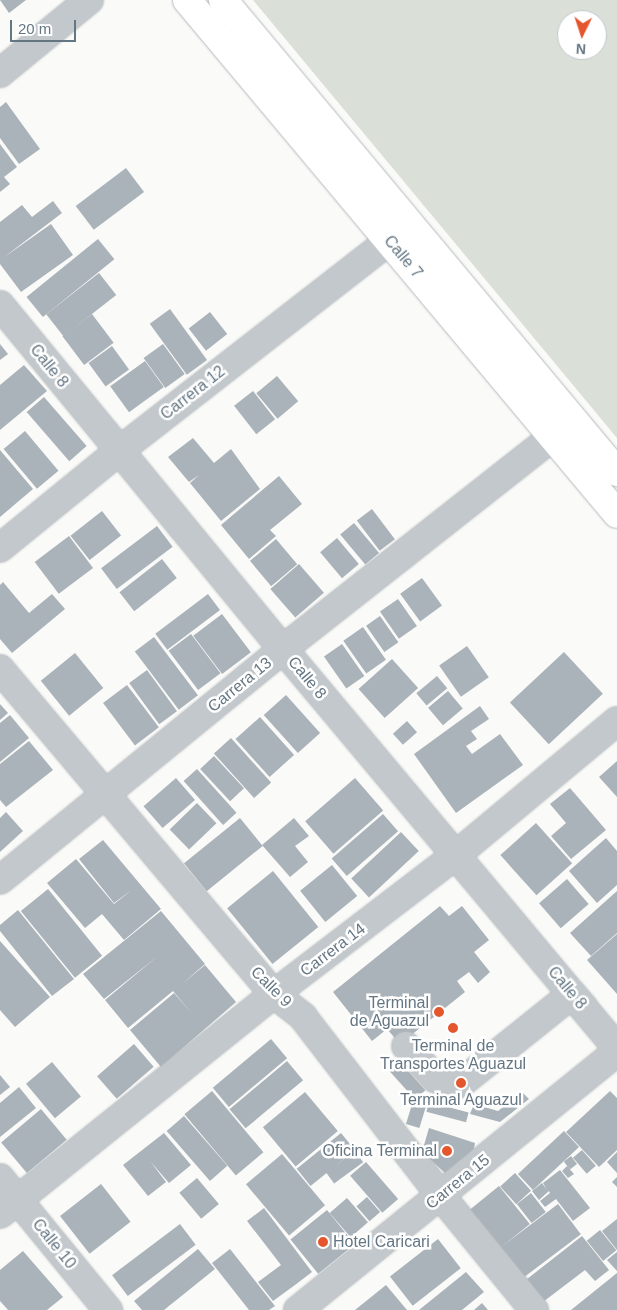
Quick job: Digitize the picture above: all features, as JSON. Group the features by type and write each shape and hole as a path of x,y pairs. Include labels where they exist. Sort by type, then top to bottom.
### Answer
{"main road":[{"name":"Calle 7","path":"187,0 617,514"},
{"name":"Calle 7","path":"223,0 617,472"}],"street":[{"path":"0,73 90,0"},
{"name":"Carrera 12","path":"0,548 119,451 389,240 411,225"},
{"name":"Calle 8","path":"0,305 283,649 617,1048"},
{"name":"Carrera 13","path":"0,880 283,649 552,437"},
{"name":"Calle 9","path":"0,669 105,796 274,994 303,1017 441,1196 534,1310"},
{"name":"Carrera 14","path":"9,1206 274,994 456,856 617,721"},
{"path":"406,1046 435,1078 446,1083 461,1083 572,994"},
{"name":"Carrera 15","path":"298,1310 617,1052"},
{"name":"Calle 10","path":"0,1178 9,1206 108,1310"}],"shaded area":[{"path":"253,0 617,0 617,438"}],"building":[{"path":"0,0 26,0 9,13"},
{"path":"6,102 40,149 19,164 0,138 0,107"},
{"path":"0,144 17,167 4,177 10,184 0,192"},
{"path":"126,168 144,192 94,230 76,206"},
{"path":"53,201 62,213 3,258 51,224 73,255 21,292 0,264 0,222 22,205 32,217"},
{"path":"98,239 114,259 43,317 27,297"},
{"path":"99,273 116,295 63,336 46,314"},
{"path":"170,309 207,360 187,375 150,324"},
{"path":"210,312 227,334 206,351 189,329"},
{"path":"92,314 114,343 84,365 62,336"},
{"path":"0,344 8,354 0,360"},
{"path":"163,344 185,374 165,388 144,358"},
{"path":"112,346 129,369 106,387 89,363"},
{"path":"145,361 164,387 129,412 110,386"},
{"path":"24,365 47,391 0,430 0,385"},
{"path":"277,376 298,401 278,419 256,393"},
{"path":"253,391 275,419 256,434 234,406"},
{"path":"44,397 87,446 69,461 27,412"},
{"path":"25,431 58,471 37,489 4,449"},
{"path":"193,438 214,463 231,449 260,489 221,521 190,483 199,475 189,482 168,457"},
{"path":"0,450 33,489 0,517"},
{"path":"279,476 302,504 270,530 276,536 249,559 221,525"},
{"path":"372,509 395,539 380,551 357,520"},
{"path":"102,511 121,535 90,560 70,536"},
{"path":"354,523 379,553 365,564 340,535"},
{"path":"157,526 173,547 117,589 101,568"},
{"path":"69,536 93,568 59,594 35,562"},
{"path":"337,538 359,564 342,578 320,552"},
{"path":"276,539 297,564 271,586 250,561"},
{"path":"162,559 177,578 134,611 119,592"},
{"path":"299,564 324,593 295,618 270,589"},
{"path":"422,578 442,606 420,621 400,594"},
{"path":"3,582 29,613 52,594 65,609 12,653 0,639 0,585"},
{"path":"208,594 220,610 167,650 155,634"},
{"path":"398,599 417,626 399,639 380,612"},
{"path":"222,614 251,652 222,674 193,636"},
{"path":"380,616 398,642 384,652 366,626"},
{"path":"363,627 386,660 366,674 343,641"},
{"path":"191,634 220,673 198,690 169,651"},
{"path":"154,637 198,695 179,710 135,651"},
{"path":"342,644 364,676 346,689 324,657"},
{"path":"467,646 489,677 461,697 439,666"},
{"path":"564,652 603,694 549,744 510,702"},
{"path":"75,653 103,688 69,716 41,681"},
{"path":"392,659 418,688 385,718 359,689"},
{"path":"147,670 177,711 159,724 129,683"},
{"path":"437,676 447,688 427,706 416,693"},
{"path":"127,685 159,727 135,745 103,703"},
{"path":"448,691 463,709 443,725 428,708"},
{"path":"286,695 320,733 298,753 264,715"},
{"path":"0,704 8,713 0,720"},
{"path":"480,706 489,719 471,731 477,739 466,746 472,754 500,734 523,765 456,813 414,754"},
{"path":"10,715 29,738 0,762 0,723"},
{"path":"260,717 294,755 270,777 235,739"},
{"path":"407,721 417,732 403,745 393,734"},
{"path":"231,738 271,783 254,798 214,753"},
{"path":"29,741 53,770 6,807 0,800 0,764"},
{"path":"214,756 244,788 230,801 200,769"},
{"path":"617,761 617,797 599,777"},
{"path":"197,769 236,813 223,825 184,781"},
{"path":"176,778 195,800 163,828 144,806"},
{"path":"355,778 383,810 333,854 305,821"},
{"path":"570,788 606,830 571,859 551,836 566,823 550,804"},
{"path":"197,803 216,823 189,850 170,829"},
{"path":"6,812 23,831 0,852 0,818"},
{"path":"383,814 398,831 347,876 332,859"},
{"path":"240,818 263,846 207,891 184,863"},
{"path":"294,818 309,836 295,846 308,862 290,877 262,845"},
{"path":"536,823 572,863 536,895 500,855"},
{"path":"401,832 419,851 369,897 351,878"},
{"path":"606,838 617,851 617,885 597,903 569,871"},
{"path":"103,840 161,909 124,940 102,914 85,928 47,883 76,859 114,904 133,889 114,903 79,859"},
{"path":"332,865 357,896 325,922 300,891"},
{"path":"273,871 318,927 272,964 227,908"},
{"path":"567,879 589,904 561,928 539,903"},
{"path":"48,889 102,956 75,978 21,911"},
{"path":"617,891 617,933 591,956 570,933"},
{"path":"440,906 449,916 462,906 489,940 474,952 490,972 478,983 469,972 457,981 465,992 400,1044 387,1029 372,1041 333,992"},
{"path":"18,910 74,979 52,996 0,931 0,925"},
{"path":"161,911 205,964 182,984 205,965 236,1002 161,1067 130,1030 174,993 193,1015 173,991 128,1028 105,1000 158,956 104,999 83,974"},
{"path":"617,934 617,994 587,960"},
{"path":"0,941 50,997 15,1027 0,1010"},
{"path":"271,1039 287,1058 229,1107 213,1088"},
{"path":"134,1044 154,1067 117,1099 97,1076"},
{"path":"287,1061 303,1080 246,1128 230,1109"},
{"path":"52,1062 81,1096 55,1118 26,1084"},
{"path":"400,1062 425,1090 415,1100 390,1071"},
{"path":"0,1075 10,1087 0,1095"},
{"path":"19,1087 36,1108 0,1137 0,1103"},
{"path":"212,1091 263,1152 236,1175 184,1114"},
{"path":"610,1091 617,1098 617,1150 599,1167 566,1132"},
{"path":"305,1092 338,1131 296,1166 263,1127"},
{"path":"522,1092 529,1099 500,1122 470,1114 474,1104 498,1111"},
{"path":"413,1101 426,1105 419,1128 406,1124"},
{"path":"429,1102 469,1113 466,1122 426,1112"},
{"path":"41,1109 67,1140 27,1173 1,1142"},
{"path":"184,1116 227,1166 210,1181 167,1131"},
{"name":"Oficina Terminal","path":"429,1128 475,1143 474,1149 446,1174 422,1152"},
{"path":"564,1131 579,1147 533,1190 518,1174"},
{"path":"164,1133 191,1165 169,1183 150,1161 166,1182 148,1196 123,1165"},
{"path":"341,1133 355,1150 311,1186 297,1169"},
{"path":"582,1150 596,1166 587,1174 573,1158"},
{"path":"355,1151 363,1162 334,1183 326,1172"},
{"path":"617,1152 617,1173 607,1162"},
{"path":"282,1154 325,1205 289,1236 246,1184"},
{"path":"571,1156 577,1164 570,1169 564,1161"},
{"path":"366,1162 398,1199 382,1213 350,1176"},
{"path":"567,1166 574,1174 568,1178 562,1171"},
{"path":"560,1170 590,1208 573,1221 556,1199 545,1207 540,1201 550,1193 549,1191 539,1200 532,1191 542,1183 547,1190 543,1183"},
{"path":"515,1173 531,1191 516,1204 500,1186"},
{"path":"617,1177 617,1187 612,1182"},
{"path":"197,1178 219,1204 201,1219 179,1193"},
{"path":"101,1184 131,1222 90,1254 60,1216"},
{"path":"499,1186 530,1224 499,1249 468,1211"},
{"path":"531,1193 546,1212 532,1223 517,1204"},
{"path":"367,1197 380,1212 370,1221 356,1206"},
{"path":"347,1198 368,1222 351,1237 330,1213"},
{"path":"558,1204 581,1234 520,1280 497,1250"},
{"path":"264,1208 312,1272 273,1301 258,1282 281,1265 247,1221"},
{"name":"Hotel Caricari","path":"327,1210 355,1244 318,1274 290,1240"},
{"path":"617,1219 617,1250 602,1231"},
{"path":"180,1224 196,1245 128,1296 112,1275"},
{"path":"600,1230 616,1250 603,1261 587,1241"},
{"path":"582,1236 609,1270 595,1281 585,1270 539,1305 522,1283"},
{"path":"438,1239 461,1268 413,1306 390,1277"},
{"path":"198,1249 215,1269 164,1310 142,1310 134,1301"},
{"path":"230,1249 275,1306 269,1310 249,1310 212,1263"},
{"path":"23,1251 63,1297 47,1310 8,1310 0,1301 0,1270"},
{"path":"617,1252 617,1271 607,1260"},
{"path":"466,1272 484,1292 462,1310 419,1310"},
{"path":"617,1273 617,1310 571,1310"},
{"path":"386,1285 407,1310 355,1310"},
{"path":"482,1303 488,1310 474,1310"}],"place":[{"name":"Terminal de Aguazul","path":"439,1012"},
{"name":"Terminal de Transportes Aguazul","path":"453,1028"},
{"name":"Terminal Aguazul","path":"461,1083"},
{"name":"Oficina Terminal","path":"447,1151"},
{"name":"Hotel Caricari","path":"323,1242"}]}
